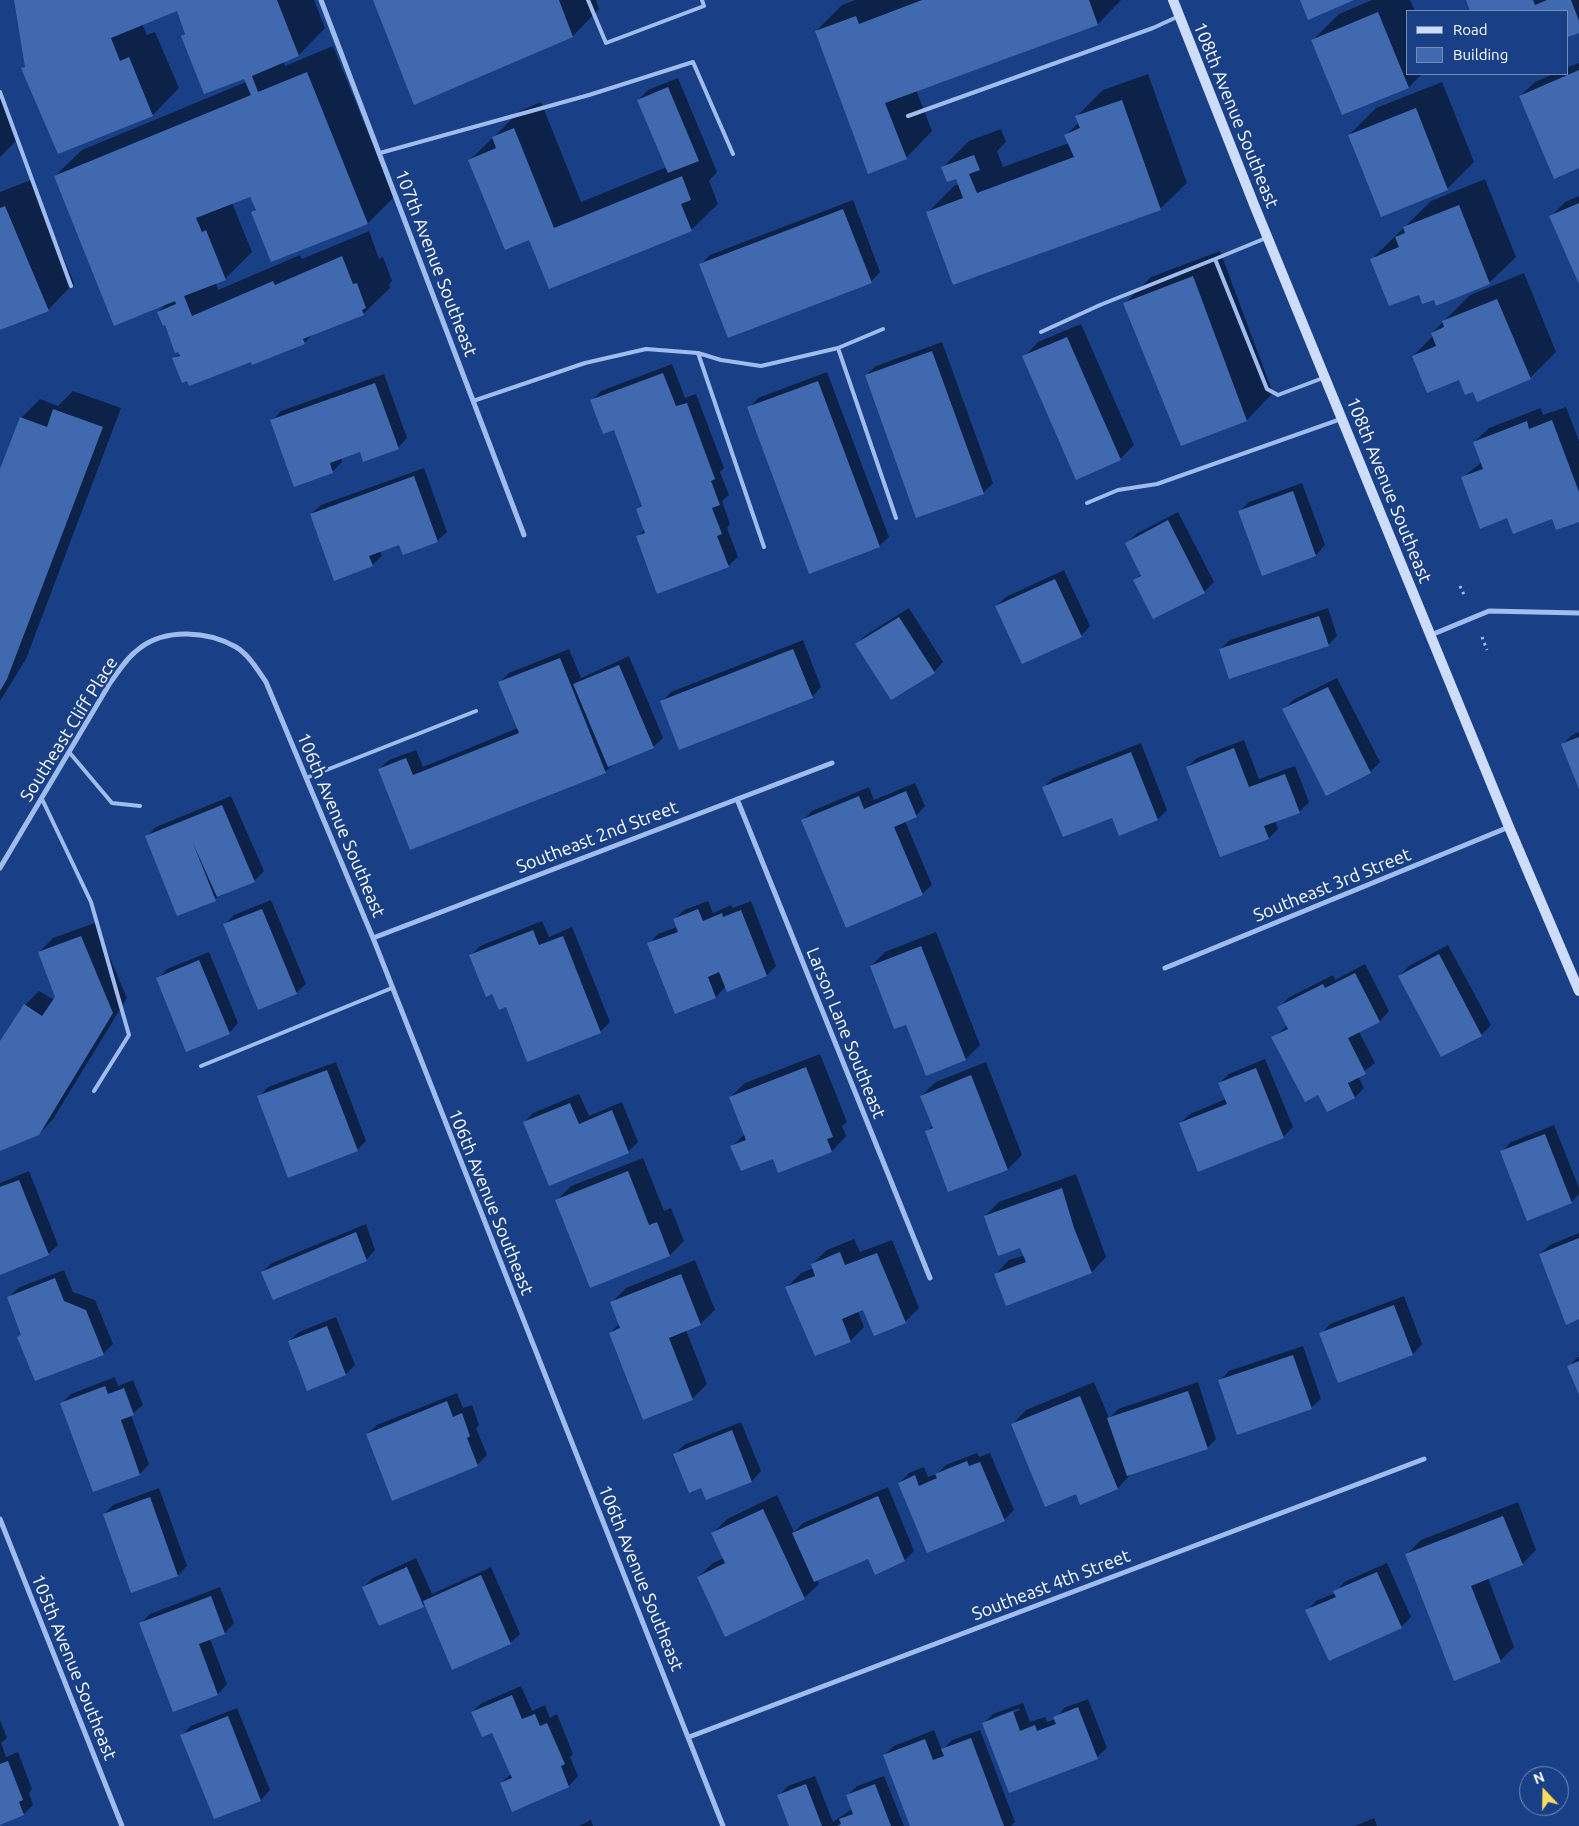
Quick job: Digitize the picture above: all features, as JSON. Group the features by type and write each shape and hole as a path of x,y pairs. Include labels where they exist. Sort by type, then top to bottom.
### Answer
{"street":[{"name":"107th Avenue Southeast","path":"321,0 524,535"},
{"name":"108th Avenue Southeast","path":"1173,0 1509,827 1579,991"},
{"path":"1431,635 1488,611 1579,614"},
{"name":"Southeast Cliff Place","path":"0,868 124,664 140,648 159,638 185,633"},
{"name":"106th Avenue Southeast","path":"185,633 236,647 252,660 266,682 373,938 723,1826"},
{"name":"Southeast 2nd Street","path":"373,938 832,762"},
{"name":"Larson Lane Southeast","path":"737,799 930,1278"},
{"name":"Southeast 3rd Street","path":"1165,968 1509,827"},
{"name":"Southeast 4th Street","path":"689,1737 1424,1459"},
{"name":"105th Avenue Southeast","path":"0,1519 122,1826"}],"lane":[{"path":"588,0 606,43 704,6 702,0"},
{"path":"908,116 1153,28 1179,16"},
{"path":"380,154 590,95 692,62 733,154"},
{"path":"0,92 71,286"},
{"path":"1041,332 1100,305 1268,237"},
{"path":"1215,259 1267,389 1278,395 1326,376"},
{"path":"473,401 585,363 646,349 698,353 721,360 761,366 838,348 883,330"},
{"path":"838,348 896,518"},
{"path":"698,353 764,547"},
{"path":"1087,504 1118,490 1157,484 1343,419"},
{"path":"306,778 476,711"},
{"path":"69,752 112,803 140,806"},
{"path":"42,799 91,902 129,1035 94,1091"},
{"path":"201,1066 392,988"}],"building":[{"path":"14,0 277,0 299,56 252,76 258,92 307,72 368,224 271,262 251,212 256,210 250,197 196,218 202,232 206,230 226,280 184,296 192,316 273,281 275,285 342,256 353,284 357,283 366,308 362,310 364,315 303,339 305,344 252,365 251,362 189,386 187,381 182,383 172,358 180,356 178,352 175,353 165,325 163,326 157,312 176,304 175,301 114,326 54,176 251,95 244,79 204,94 181,36 185,34 177,11 111,38 120,61 129,57 153,116 58,154 21,68 25,67"},
{"path":"373,0 559,0 573,37 414,105"},
{"path":"922,0 1089,0 1098,25 885,103 907,159 868,174 815,31 856,16 859,24"},
{"path":"1300,0 1354,0 1308,20"},
{"path":"1466,0 1533,0 1535,5 1547,0 1571,0 1579,21 1579,33 1569,37 1569,10 1470,10"},
{"path":"1378,12 1409,88 1342,115 1311,40"},
{"path":"1579,70 1579,168 1554,179 1519,96"},
{"path":"668,87 699,161 668,173 637,100"},
{"path":"1122,100 1161,210 953,285 926,212 963,198 956,179 947,182 941,167 974,155 980,170 969,174 977,193 1074,157 1064,135 1080,128 1075,116"},
{"path":"1416,108 1448,190 1381,217 1348,135"},
{"path":"514,128 554,228 682,176 691,200 681,204 692,231 549,289 529,240 505,250 468,160 496,148 492,137"},
{"path":"1579,203 1579,284 1549,216"},
{"path":"1459,205 1490,284 1436,306 1434,300 1422,304 1419,295 1389,306 1370,259 1399,247 1395,237 1405,233 1403,227"},
{"path":"5,206 49,311 0,330 0,208"},
{"path":"843,209 872,283 728,338 699,264"},
{"path":"1193,276 1247,421 1181,446 1123,303"},
{"path":"1497,299 1531,379 1477,402 1473,392 1465,395 1459,380 1427,393 1412,356 1436,346 1431,333 1444,327 1442,321"},
{"path":"1067,337 1121,460 1076,480 1022,356"},
{"path":"932,351 984,494 916,518 865,375"},
{"path":"663,373 676,406 687,403 715,479 711,481 720,505 712,508 722,534 717,536 729,567 657,594 636,536 645,533 636,509 642,506 614,430 603,434 590,400"},
{"path":"818,381 880,547 809,574 747,407"},
{"path":"375,383 399,449 363,462 360,452 330,463 333,473 294,487 270,420"},
{"path":"53,409 103,427 7,679 0,691 0,469 20,417 47,427"},
{"path":"1552,420 1579,492 1579,522 1556,530 1552,519 1513,534 1507,518 1480,529 1461,477 1483,469 1473,442 1527,421 1529,429"},
{"path":"414,476 438,542 403,555 399,545 369,556 373,566 334,581 310,514"},
{"path":"1293,491 1316,556 1262,576 1238,511"},
{"path":"1168,520 1205,593 1153,619 1133,580 1141,576 1125,543"},
{"path":"1055,579 1082,637 1022,664 995,606"},
{"path":"1319,616 1329,646 1229,679 1219,649"},
{"path":"899,617 935,673 891,700 855,644"},
{"path":"793,649 813,698 679,750 660,701"},
{"path":"560,658 606,773 410,850 378,769 406,758 413,775 519,733 498,682"},
{"path":"619,665 654,748 608,767 573,684"},
{"path":"1328,687 1371,773 1326,796 1282,709"},
{"path":"1579,737 1579,789 1561,744"},
{"path":"1234,748 1249,787 1285,774 1300,813 1264,826 1269,839 1220,857 1186,767"},
{"path":"1131,752 1158,820 1119,836 1112,818 1063,837 1042,787"},
{"path":"906,791 917,817 894,827 923,895 846,928 801,820 859,796 864,809"},
{"path":"222,805 255,882 217,897 193,843 216,901 177,916 145,836"},
{"path":"262,909 297,994 258,1010 223,924"},
{"path":"698,909 703,921 722,913 723,917 741,910 767,976 727,992 719,972 708,977 716,998 675,1014 647,943 678,932 673,919"},
{"path":"533,930 539,945 563,936 601,1033 527,1062 506,1007 499,1010 492,994 486,997 469,955"},
{"path":"81,936 113,1013 39,1135 0,1151 0,1041 24,1004 42,1016 55,997 38,952"},
{"path":"921,946 966,1060 926,1076 906,1025 894,1029 870,966"},
{"path":"1439,954 1482,1036 1441,1057 1398,976"},
{"path":"199,960 230,1034 186,1052 156,978"},
{"path":"1355,973 1380,1022 1348,1038 1366,1074 1348,1083 1355,1098 1327,1112 1318,1095 1305,1102 1271,1037 1288,1029 1277,1007 1323,984 1325,988"},
{"path":"806,1067 833,1137 827,1139 832,1152 778,1173 773,1159 741,1171 730,1146 746,1140 729,1097"},
{"path":"1256,1068 1284,1138 1198,1172 1179,1123 1227,1104 1218,1083"},
{"path":"327,1070 358,1151 288,1178 257,1096"},
{"path":"971,1075 1008,1170 948,1192 925,1131 933,1128 920,1096"},
{"path":"570,1103 579,1124 612,1110 629,1153 549,1186 523,1122"},
{"path":"1545,1134 1572,1203 1527,1221 1500,1151"},
{"path":"628,1171 649,1225 657,1222 670,1256 590,1288 555,1200"},
{"path":"19,1180 49,1255 0,1275 0,1187"},
{"path":"1062,1188 1074,1228 1092,1273 1006,1306 994,1274 1026,1262 1020,1248 998,1256 984,1216"},
{"path":"356,1232 367,1261 273,1300 261,1272"},
{"path":"1579,1238 1579,1319 1566,1325 1539,1254"},
{"path":"840,1252 845,1265 877,1253 906,1323 874,1336 863,1310 842,1319 851,1342 815,1356 785,1287 815,1276 811,1264"},
{"path":"681,1274 701,1325 669,1338 693,1400 643,1420 609,1333 620,1328 610,1302"},
{"path":"55,1278 64,1301 86,1310 104,1355 35,1381 17,1337 21,1335 7,1297"},
{"path":"1394,1305 1413,1355 1338,1383 1319,1333"},
{"path":"327,1326 346,1375 307,1391 288,1341"},
{"path":"1293,1355 1312,1409 1237,1435 1218,1380"},
{"path":"1579,1361 1579,1395 1567,1366"},
{"path":"105,1386 108,1394 124,1388 134,1415 121,1420 140,1475 93,1492 60,1403"},
{"path":"1188,1391 1208,1449 1127,1476 1107,1418"},
{"path":"1080,1396 1118,1489 1080,1505 1076,1494 1045,1507 1011,1424"},
{"path":"447,1401 453,1417 462,1413 470,1436 467,1438 478,1466 392,1501 366,1434"},
{"path":"732,1430 752,1482 706,1500 701,1488 689,1493 673,1454"},
{"path":"967,1461 969,1466 980,1462 1005,1521 927,1553 898,1483 915,1475 919,1486 937,1478 935,1474"},
{"path":"878,1496 905,1561 875,1575 868,1559 814,1582 792,1533"},
{"path":"150,1497 178,1576 131,1593 103,1514"},
{"path":"763,1509 805,1599 725,1637 697,1577 725,1563 711,1533"},
{"path":"1503,1516 1523,1565 1471,1586 1501,1662 1454,1681 1405,1554"},
{"path":"407,1567 424,1607 379,1626 362,1587"},
{"path":"1377,1572 1402,1628 1329,1661 1305,1610 1336,1597 1333,1591"},
{"path":"481,1575 511,1644 452,1670 423,1601"},
{"path":"211,1596 225,1634 199,1644 218,1695 173,1712 139,1623"},
{"path":"512,1695 522,1719 535,1714 540,1726 547,1723 565,1764 561,1766 569,1787 512,1812 500,1783 512,1778 492,1733 482,1737 471,1712"},
{"path":"1078,1707 1098,1759 1009,1793 982,1723 1013,1711 1020,1731 1035,1725 1037,1731 1056,1724 1053,1717"},
{"path":"228,1716 261,1801 214,1819 180,1735"},
{"path":"971,1738 1004,1826 910,1826 883,1755 925,1739 933,1760 944,1756 941,1749"},
{"path":"8,1761 23,1800 19,1802 24,1815 0,1825 0,1764"},
{"path":"806,1784 822,1826 789,1826 777,1795"},
{"path":"875,1784 891,1826 837,1826 841,1824 839,1819 853,1814 846,1795"}]}
